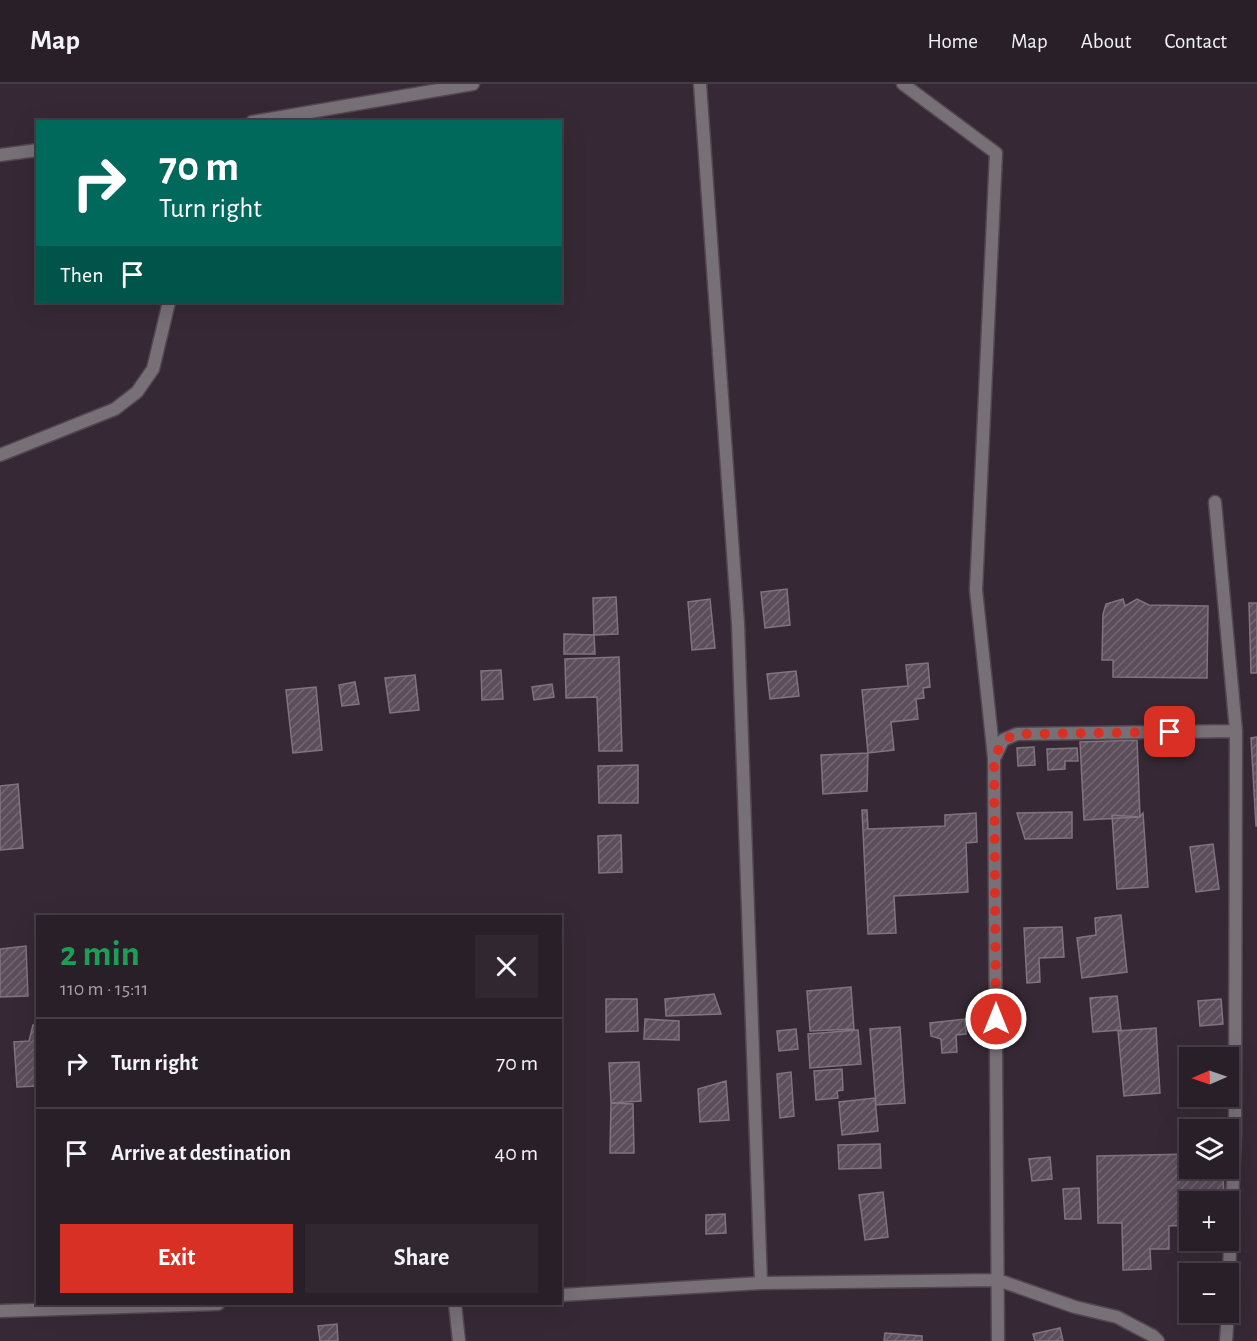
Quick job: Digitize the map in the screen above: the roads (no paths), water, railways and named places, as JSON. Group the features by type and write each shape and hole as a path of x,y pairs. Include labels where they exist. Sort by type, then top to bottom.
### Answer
{"street":[{"path":"264,120 473,84"},
{"path":"700,84 738,624 761,1283"},
{"path":"903,84 996,153 976,590 994,759 998,1341"},
{"path":"0,154 36,150"},
{"path":"0,455 115,409 137,392 153,369 169,303"},
{"path":"1215,502 1236,731 1235,1134 1229,1263"},
{"path":"994,759 1003,740 1017,734 1236,731"},
{"path":"562,1295 761,1283 998,1280 1075,1307 1117,1317 1158,1341"},
{"path":"0,1311 187,1305"},
{"path":"454,1305 459,1341"},
{"path":"1227,1341 1228,1323"}]}
